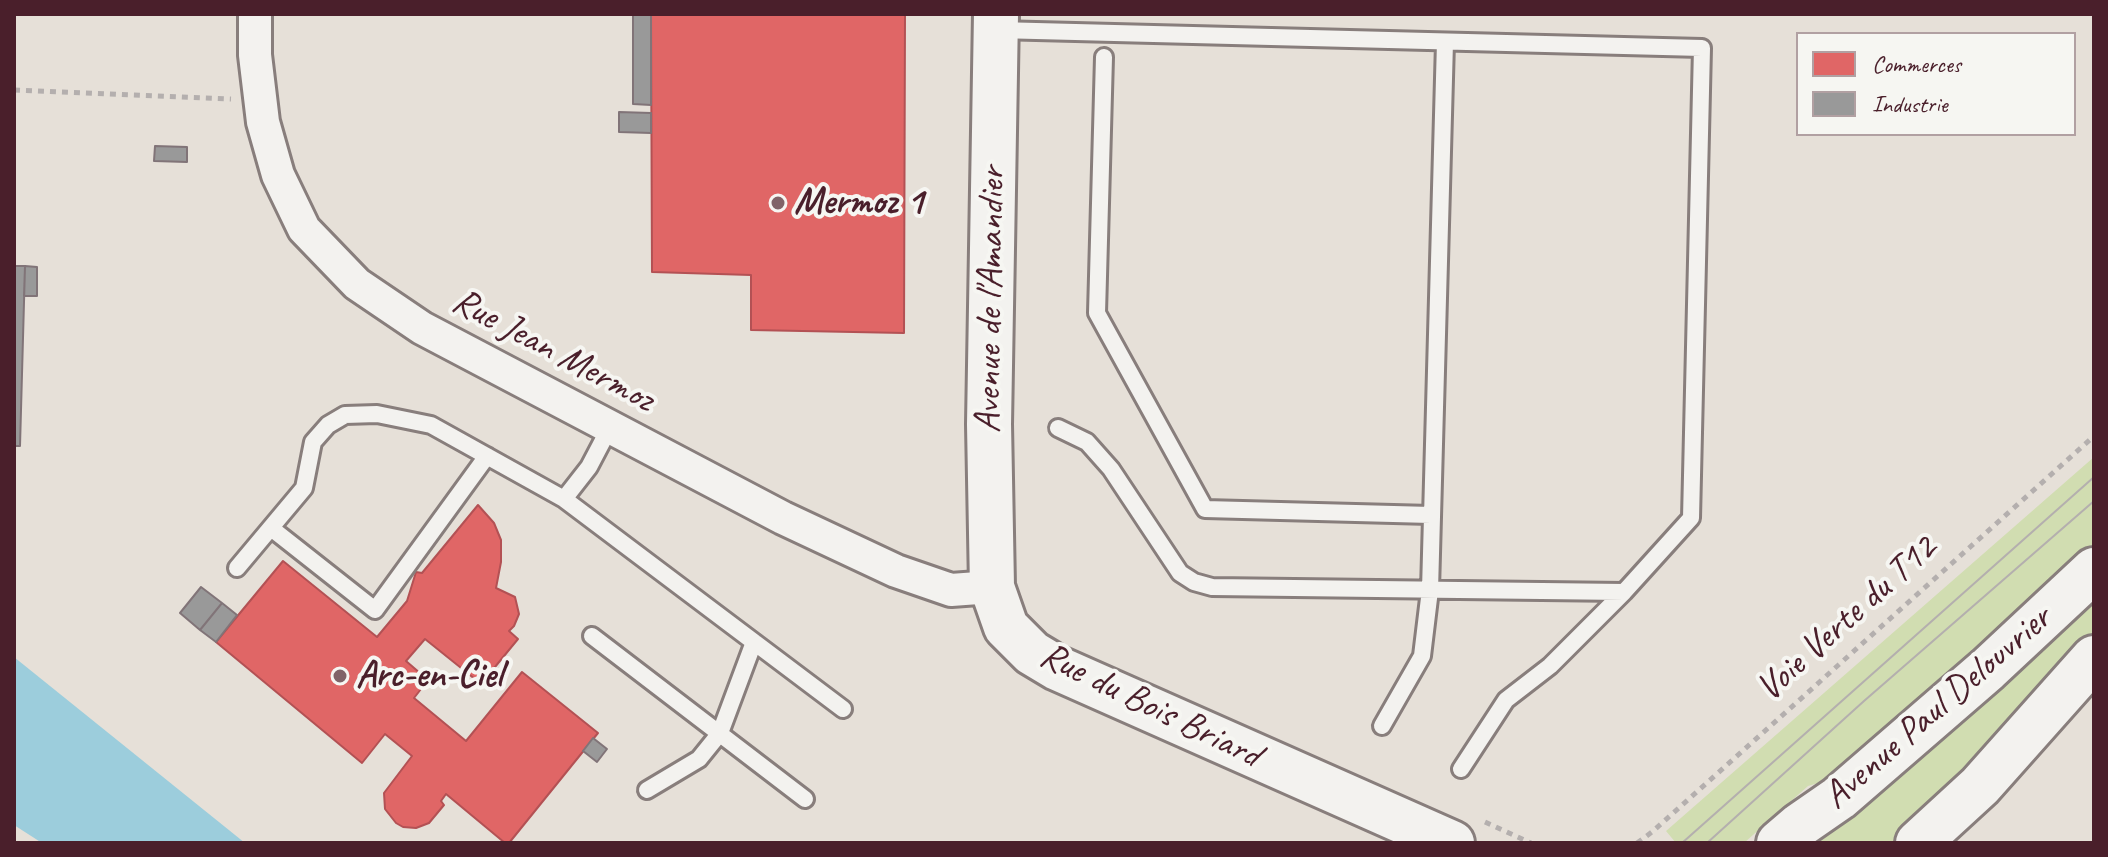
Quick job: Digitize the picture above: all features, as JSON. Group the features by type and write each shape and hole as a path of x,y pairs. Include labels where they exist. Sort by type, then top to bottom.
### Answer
{"main road":[{"name":"Avenue de l'Amandier","path":"992,587 989,424 995,22"},
{"name":"Avenue Paul Delouvrier","path":"1779,843 1839,798 1931,719 2094,570"},
{"name":"Rue du Bois Briard","path":"992,587 1006,627 1032,653 1057,668 1452,843"},
{"name":"Avenue Paul Delouvrier","path":"1918,843 1980,786 2094,658"},
{"name":"Rue du Bois Briard","path":"1339,794 1386,843"}],"street":[{"name":"Rue Jean Mermoz","path":"255,14 255,55 263,122 278,175 304,229 357,284 422,328 783,518 896,571 951,590 992,587"}],"lane":[{"path":"995,22 1445,42 1702,48 1691,518 1624,592 1550,666 1506,700 1461,769"},
{"path":"1382,726 1422,656 1430,590 1445,42"},
{"path":"1104,57 1097,313 1205,509 1431,515"},
{"path":"237,568 304,488 313,442 328,425 345,415 377,414 431,425 564,499 843,709"},
{"path":"564,499 589,467 610,427"},
{"path":"1058,428 1087,442 1111,469 1180,573 1194,582 1212,587 1624,592"},
{"path":"271,528 375,610 487,456"},
{"path":"592,636 805,799"},
{"path":"647,790 699,759 720,733 754,642"}],"path":[{"path":"14,90 236,99"},
{"name":"Voie Verte du T12","path":"1637,843 2094,436"}],"green space":[{"path":"2094,457 2094,549 1843,776 1808,786 1744,843 1676,843 1666,831"},
{"path":"2094,593 2094,639 1895,843 1814,843 2033,650"}],"water":[{"path":"14,657 245,843 42,843 14,825"}],"building: Commerces":[{"name":"Mermoz 1","path":"651,14 905,14 904,333 751,330 751,275 652,272"},
{"name":"Arc-en-Ciel","path":"478,505 494,523 501,540 496,588 515,597 519,614 509,631 518,639 481,684 425,639 406,661 428,680 414,698 466,741 522,672 598,733 509,843 505,843 446,794 441,801 444,805 429,823 416,828 396,823 385,809 384,793 412,756 385,734 362,763 216,642 283,561 377,637 407,601 416,572 422,573"}],"building: Industrie":[{"path":"633,14 651,14 651,105 633,104"},
{"path":"619,112 651,113 651,133 619,132"},
{"path":"155,146 187,147 187,162 154,161"},
{"path":"14,266 25,266 20,446 14,446"},
{"path":"25,266 37,267 37,296 24,296"},
{"path":"201,587 222,603 200,630 180,613"},
{"path":"222,603 237,615 216,642 200,630"},
{"path":"593,738 607,749 597,762 583,751"}],"tram line":[{"path":"1682,843 2094,477"},
{"path":"1707,843 1864,701 2094,501"}],"place":[{"name":"Mermoz 1","path":"778,203"},
{"name":"Arc-en-Ciel","path":"340,676"}]}
